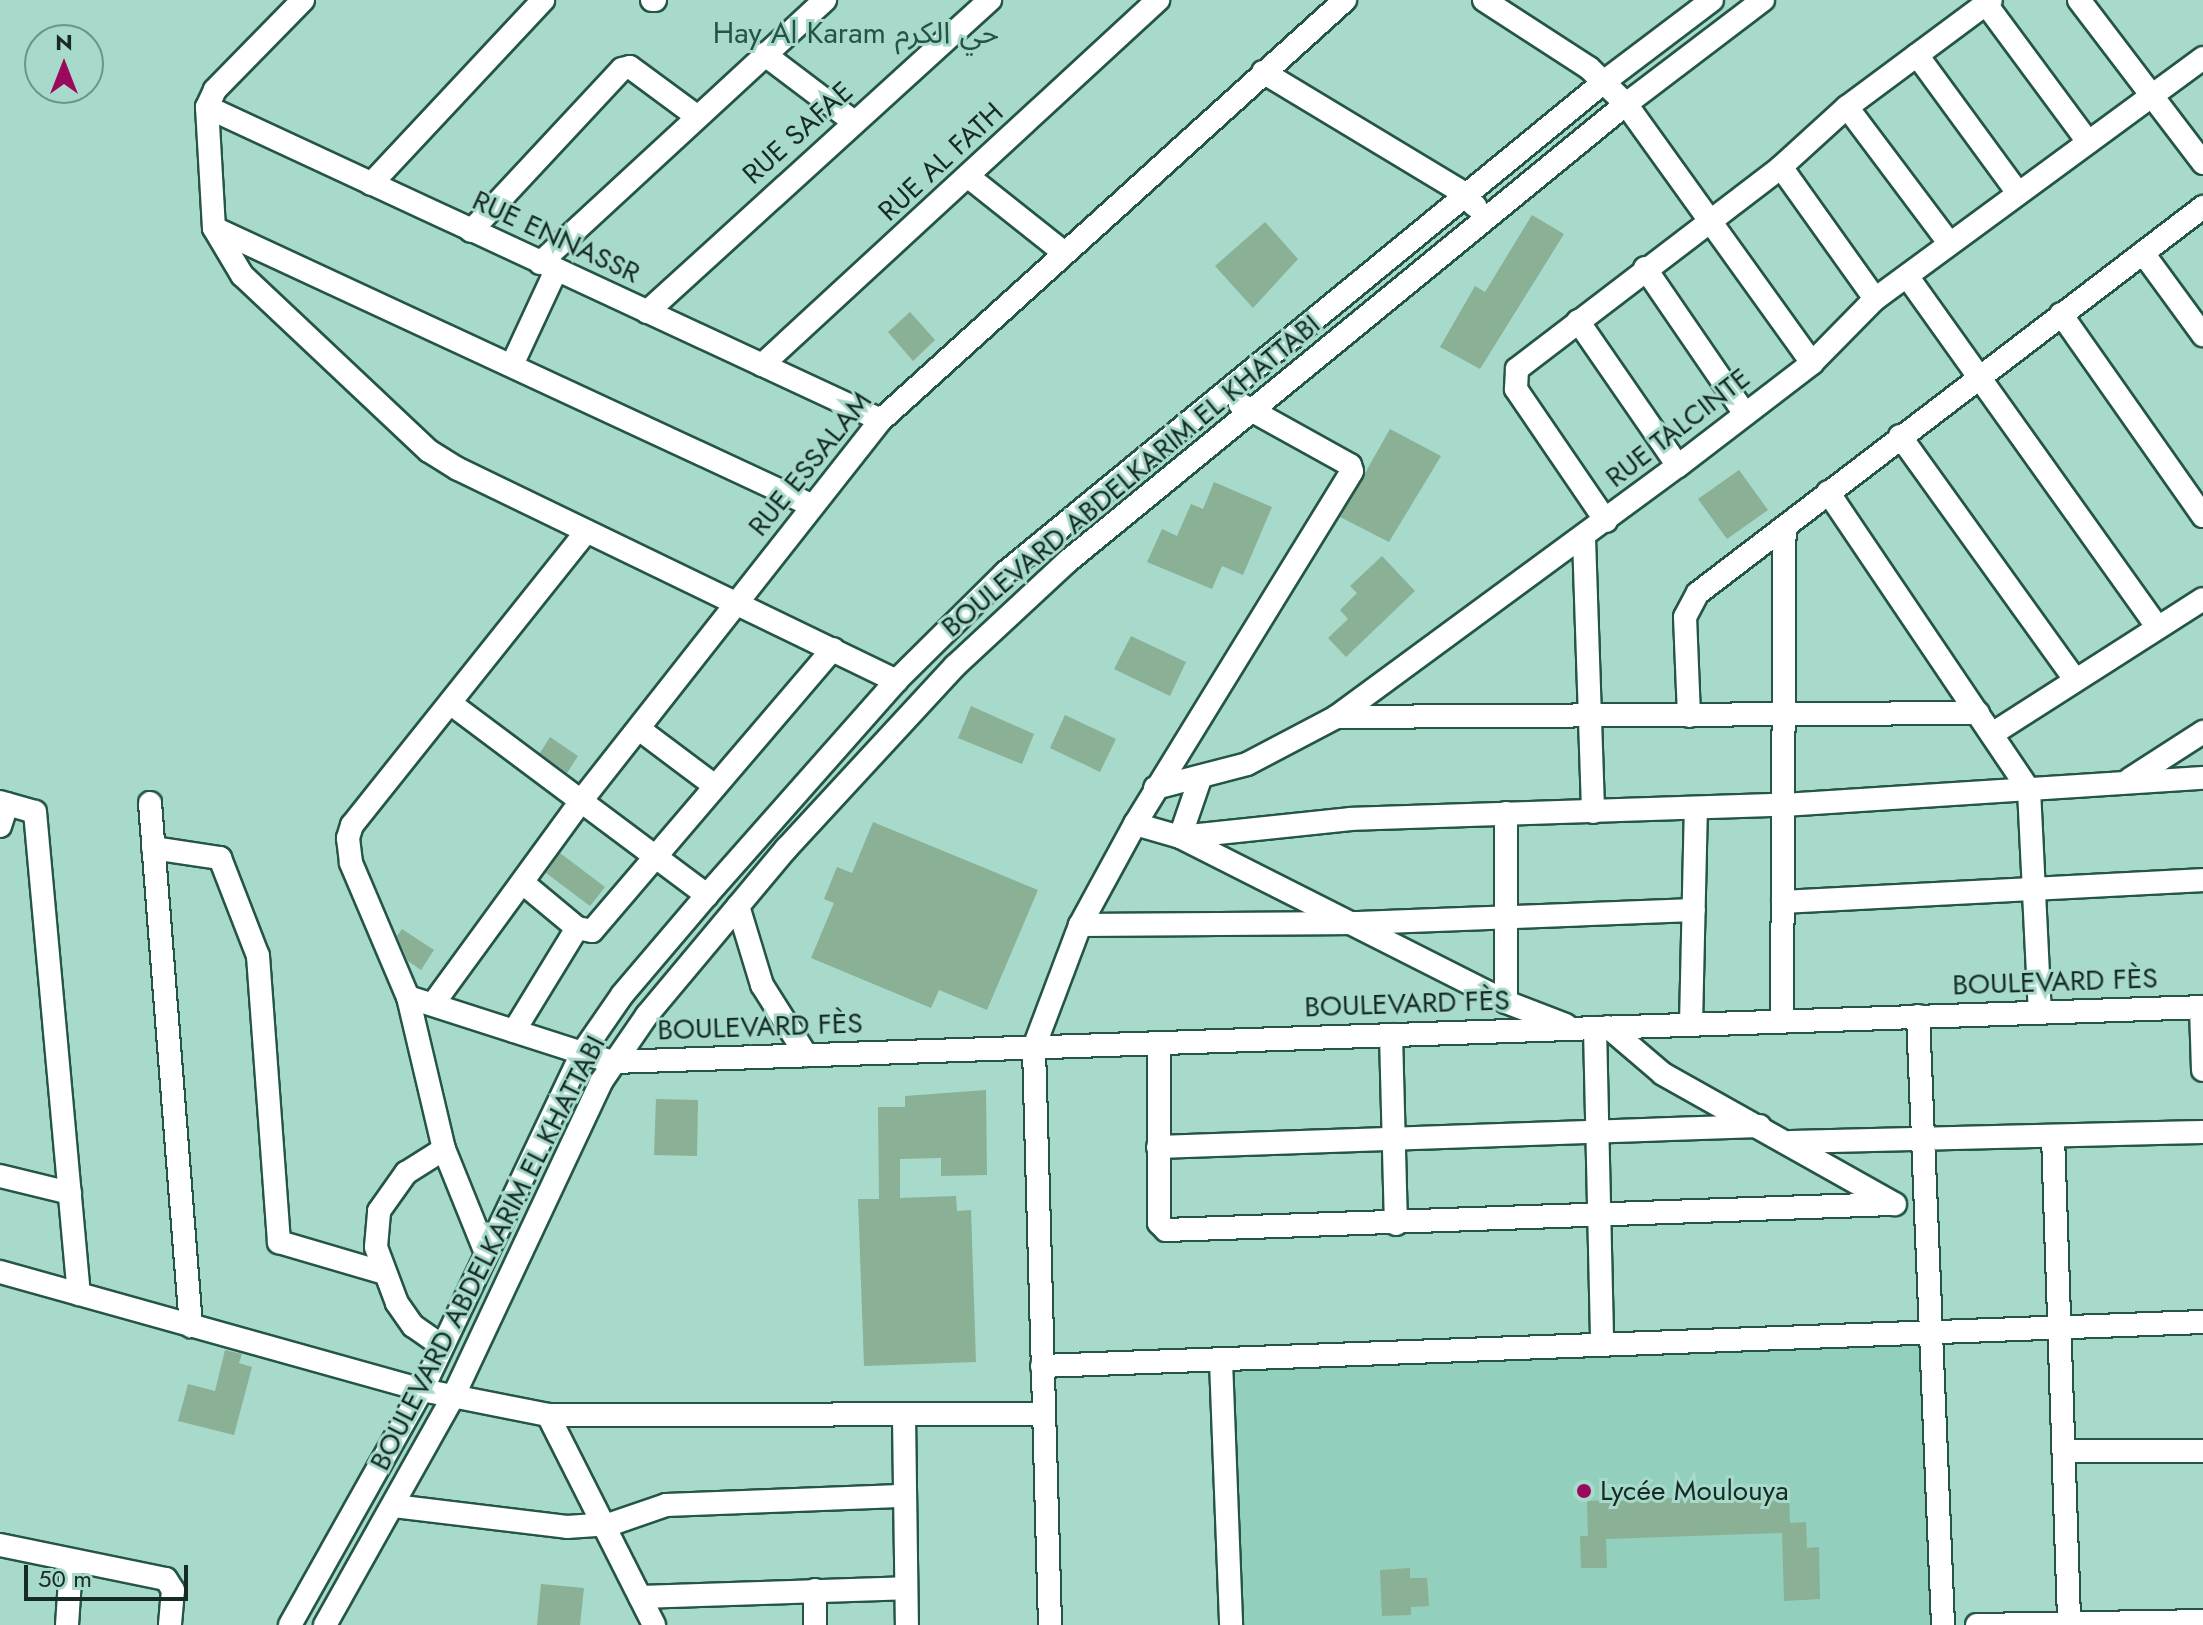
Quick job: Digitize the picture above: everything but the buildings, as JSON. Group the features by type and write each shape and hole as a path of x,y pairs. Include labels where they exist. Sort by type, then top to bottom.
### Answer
{"street":[{"path":"303,0 215,90 207,107 214,228 242,275 429,451 586,532 741,602 896,681"},
{"path":"371,184 543,0"},
{"path":"512,365 548,267 695,115 825,0"},
{"name":"RUE SAFAE","path":"647,312 990,0"},
{"name":"RUE AL FATH","path":"762,365 970,178 1158,0"},
{"name":"RUE ESSALAM","path":"433,1004 581,801 741,602 811,505 881,420 1062,251 1345,0"},
{"path":"1484,0 1605,81 1626,104 1812,363"},
{"name":"BOULEVARD ABDELKARIM EL KHATTABI","path":"290,1625 422,1390 582,1053 615,1004 707,895 896,681 1034,548 1467,197 1605,81 1712,0"},
{"name":"BOULEVARD ABDELKARIM EL KHATTABI","path":"325,1625 453,1397 614,1062 738,906 919,703 991,630 1248,411 1626,104 1763,0"},
{"path":"2079,0 2203,163"},
{"path":"1606,521 1514,383 1521,364 1781,167 1847,107 1989,2 2088,142"},
{"path":"764,54 854,122"},
{"path":"1917,55 2018,193"},
{"name":"RUE TALCINTE","path":"1155,788 1200,779 1273,752 1336,717 1584,538 1812,363 1875,299 2203,58"},
{"path":"471,231 625,67 695,115"},
{"path":"1263,72 1467,197 1486,218"},
{"name":"RUE ENNASSR","path":"207,107 881,420"},
{"path":"1847,107 1949,243"},
{"path":"1781,167 1875,299"},
{"path":"970,178 1062,251"},
{"path":"1689,716 1688,603 1980,373 2203,207"},
{"path":"214,228 811,505"},
{"path":"2143,253 2203,335"},
{"path":"1645,268 1745,414"},
{"path":"1907,276 1980,373 2157,626"},
{"path":"2061,314 2203,516"},
{"path":"1578,321 1678,466"},
{"path":"1050,1625 1034,1047 1080,925 1135,824 1352,471 1350,465 1248,411 1226,393"},
{"path":"1900,436 2073,677"},
{"path":"1828,492 2029,790 2040,1012"},
{"path":"1782,1021 1781,716 1785,529"},
{"path":"486,1253 444,1149 408,997 351,863 348,838 586,532"},
{"path":"1584,538 1593,812"},
{"path":"1992,734 2073,677 2203,599"},
{"path":"523,883 577,928 592,931 833,649"},
{"path":"450,703 707,895"},
{"path":"1336,717 1978,713"},
{"path":"639,729 715,786"},
{"path":"2128,780 2203,732"},
{"path":"1180,837 1351,819 1783,805 2029,790 2128,780 2203,778"},
{"path":"1180,837 1200,779"},
{"path":"150,803 191,1326"},
{"path":"1691,1024 1696,808"},
{"path":"2,811 35,812 79,1294"},
{"path":"1506,813 1506,1002"},
{"path":"1135,824 1180,837 1358,923 1506,1002 1592,1028 1663,1074 1791,1142 1894,1204 1925,1218"},
{"path":"153,848 220,858 258,956 279,1242 381,1272"},
{"path":"1783,902 2203,880"},
{"path":"738,906 762,985 806,1055"},
{"path":"1080,925 1358,923 1694,910"},
{"path":"514,1031 577,928"},
{"name":"BOULEVARD FÈS","path":"408,997 614,1062 2202,1007"},
{"path":"2202,1007 2203,1070"},
{"path":"1918,1016 1943,1625"},
{"path":"1592,1028 1602,1344"},
{"path":"1391,1035 1396,1224"},
{"path":"1159,1043 1159,1223 1166,1230 1599,1217 1894,1204"},
{"path":"1158,1147 1760,1126"},
{"path":"1791,1142 2203,1132"},
{"path":"2053,1136 2068,1624"},
{"path":"442,1346 413,1326 381,1272 376,1247 379,1211 406,1173 444,1149"},
{"path":"0,1176 70,1193"},
{"path":"0,1272 422,1390 548,1415 1043,1414"},
{"path":"1042,1366 2203,1322"},
{"path":"1221,1361 1231,1625"},
{"path":"548,1415 600,1526 654,1625"},
{"path":"904,1416 907,1625"},
{"path":"2064,1451 2203,1451"},
{"path":"394,1506 567,1527 600,1526 666,1505 905,1496"},
{"path":"0,1545 71,1564 166,1579 173,1590 170,1625"},
{"path":"67,1625 71,1564"},
{"path":"640,1597 905,1588"},
{"path":"815,1590 815,1625"},
{"path":"1977,1625 2203,1621"}],"shaded area":[{"name":"Lycée Moulouya","path":"1931,1333 1941,1625 1236,1625 1226,1357"}],"place":[{"name":"Lycée Moulouya","path":"1584,1491"}],"district":[{"name":"Hay Al Karam حي الكرم","path":"856,33"}]}
